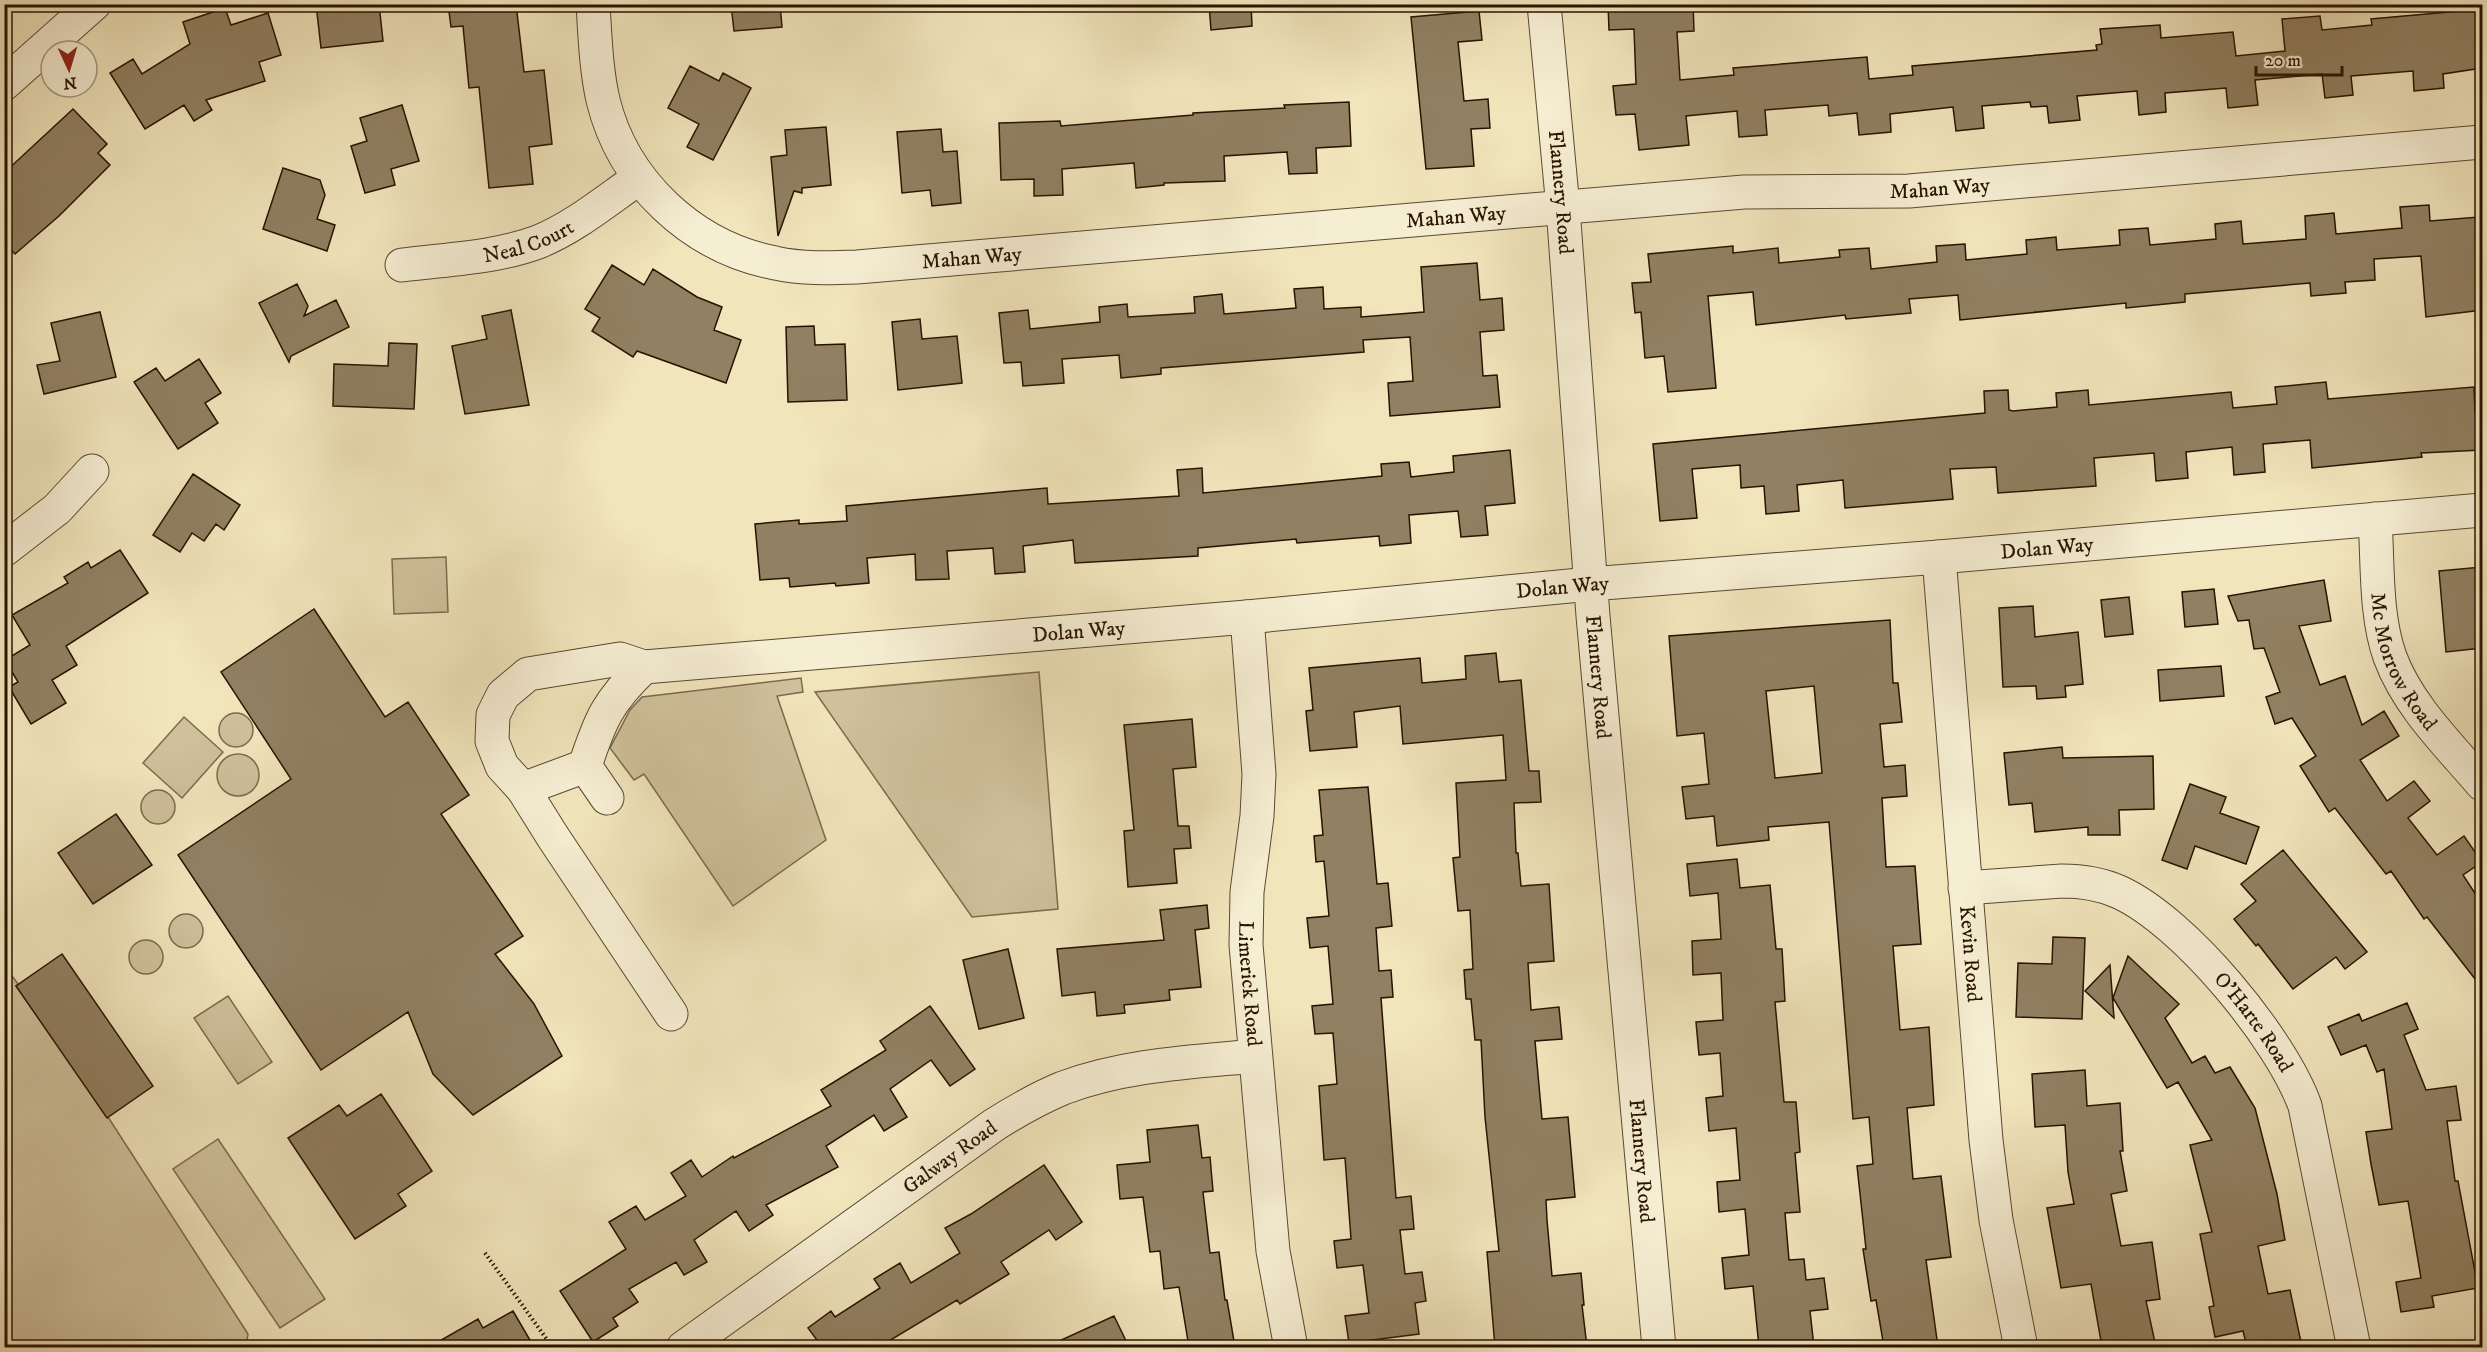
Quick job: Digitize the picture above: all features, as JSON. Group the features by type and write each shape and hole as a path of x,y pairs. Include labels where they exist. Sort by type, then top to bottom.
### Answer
{"street":[{"path":"4,84 94,4"},
{"name":"Mahan Way","path":"593,4 598,75 603,101 622,151 639,178 675,216 719,244 746,256 774,263 829,268 1744,192 1910,192 2482,142"},
{"name":"Flannery Road","path":"1544,4 1563,208 1590,584 1659,1347"},
{"name":"Neal Court","path":"402,265 494,253 538,242 575,223 639,178"},
{"path":"4,550 57,509 92,471"},
{"name":"Dolan Way","path":"671,1014 553,837 524,789 502,766 492,741 493,715 503,695 528,674 620,659 644,667 1247,617 1590,584 1939,557 2482,510"},
{"name":"Mc Morrow Road","path":"2375,519 2382,619 2387,646 2396,672 2425,716 2482,784"},
{"name":"Kevin Road","path":"1939,557 1992,1194 2021,1347"},
{"name":"Limerick Road","path":"1247,617 1259,774 1246,920 1255,1056 1273,1251 1291,1347"},
{"path":"524,789 585,766 603,716 620,689 644,667"},
{"path":"585,766 607,798"},
{"name":"O'Harte Road","path":"1965,888 2069,881 2106,887 2148,909 2171,927 2221,978 2275,1047 2297,1083 2305,1106 2354,1347"},
{"name":"Galway Road","path":"683,1347 994,1125 1026,1105 1063,1088 1103,1075 1146,1067 1255,1056"}],"path":[{"path":"485,1253 553,1347"}],"shaded area":[{"path":"446,557 448,612 394,614 392,559"},
{"path":"1039,672 1058,909 972,917 815,692"},
{"path":"801,678 803,692 777,696 826,840 733,906 644,774 634,780 610,748 630,710 642,697"},
{"path":"236,713 248,718 253,730 248,742 236,747 224,742 219,730 224,718"},
{"path":"184,717 223,752 182,798 143,763"},
{"path":"238,754 253,760 259,775 253,790 238,796 223,790 217,775 223,760"},
{"path":"158,790 170,795 175,807 170,819 158,824 146,819 141,807 146,795"},
{"path":"186,914 198,919 203,931 198,943 186,948 174,943 169,931 174,919"},
{"path":"146,940 158,945 163,957 158,969 146,974 134,969 129,957 134,945"},
{"path":"4,965 18,984 16,986 108,1117 248,1334 246,1347 5,1347"},
{"path":"228,996 272,1062 238,1084 194,1018"},
{"path":"218,1139 325,1299 280,1328 173,1169"}],"building":[{"path":"316,4 379,4 383,41 321,48"},
{"path":"448,4 516,4 524,72 544,70 552,144 529,147 533,184 489,188 479,87 469,88 463,26 451,27"},
{"path":"731,4 780,4 782,27 734,31"},
{"path":"1209,4 1251,4 1252,26 1211,30"},
{"path":"1608,4 1693,4 1694,31 1677,32 1680,80 1734,75 1733,68 1867,57 1869,79 1913,75 1912,66 2097,50 2096,45 2102,44 2100,29 2160,25 2161,38 2233,32 2236,56 2285,51 2282,19 2320,16 2322,30 2372,25 2371,19 2482,9 2482,68 2443,74 2444,88 2414,91 2413,71 2351,76 2353,95 2325,98 2322,74 2255,80 2258,105 2228,108 2226,88 2165,93 2166,112 2139,115 2137,91 2077,96 2080,120 2049,123 2047,106 2031,107 2030,102 1982,106 1984,128 1956,131 1953,107 1890,114 1891,132 1859,135 1857,113 1829,116 1828,105 1765,110 1767,135 1739,137 1737,111 1686,116 1689,145 1639,150 1635,114 1616,115 1613,86 1636,84 1634,29 1609,30"},
{"path":"225,8 231,25 268,13 281,55 259,62 265,81 206,100 212,110 194,121 184,105 145,129 110,73 133,59 142,74 190,44 183,22"},
{"path":"1479,11 1482,40 1458,42 1464,101 1488,99 1490,128 1471,129 1474,166 1426,169 1411,17"},
{"path":"690,66 719,81 723,73 751,88 713,160 687,147 699,124 668,108"},
{"path":"1349,102 1351,146 1316,148 1317,173 1289,174 1287,152 1224,156 1225,181 1164,183 1164,185 1136,188 1134,163 1062,169 1063,195 1034,196 1034,179 1001,180 999,123 1060,121 1061,126 1193,115 1193,113 1285,108 1284,105"},
{"path":"402,105 419,161 391,169 395,185 365,193 351,146 367,141 360,118"},
{"path":"73,109 107,144 98,153 110,165 59,216 15,254 4,242 4,173"},
{"path":"826,127 831,185 802,188 802,193 794,191 778,236 771,157 787,155 785,130"},
{"path":"941,129 943,152 957,151 961,203 932,206 930,190 902,193 897,132"},
{"path":"283,168 320,180 325,195 317,219 335,225 327,251 263,229"},
{"path":"2429,205 2430,221 2479,217 2482,310 2426,317 2421,256 2374,259 2375,280 2345,282 2346,293 2311,296 2310,283 2185,294 2185,302 2126,308 2126,303 1960,320 1958,295 1909,299 1911,313 1846,319 1845,315 1756,325 1753,292 1708,296 1716,388 1668,392 1664,356 1645,358 1641,312 1635,313 1632,283 1651,282 1648,254 1733,246 1733,253 1778,248 1779,263 1840,257 1839,250 1869,248 1871,269 1937,262 1936,246 1965,244 1966,260 2027,254 2026,240 2056,237 2057,250 2120,245 2119,230 2148,228 2150,245 2216,239 2215,224 2241,221 2243,244 2306,239 2305,216 2334,213 2336,234 2402,228 2400,207"},
{"path":"1477,263 1480,300 1502,298 1504,330 1480,332 1483,376 1497,375 1500,407 1390,416 1388,383 1413,381 1410,337 1363,340 1364,352 1161,368 1161,374 1121,378 1119,355 1062,359 1064,383 1023,386 1021,362 1004,363 999,313 1028,310 1030,329 1100,322 1099,307 1127,304 1128,317 1195,313 1194,297 1222,294 1224,314 1296,308 1294,289 1323,287 1324,309 1361,307 1361,317 1424,312 1421,267"},
{"path":"612,265 644,285 653,269 697,297 722,307 714,330 741,340 726,383 637,351 633,357 592,331 600,318 585,309"},
{"path":"297,284 308,306 304,316 336,300 349,327 291,356 289,362 259,303"},
{"path":"511,310 529,405 465,414 452,346 487,339 482,316"},
{"path":"100,312 116,377 44,394 37,365 60,361 51,323"},
{"path":"920,319 922,339 957,336 962,383 898,390 892,322"},
{"path":"814,326 815,345 845,344 847,400 788,402 786,327"},
{"path":"389,343 417,344 414,409 333,406 334,364 388,366"},
{"path":"199,359 221,393 205,403 218,423 178,449 134,382 156,368 165,381"},
{"path":"2326,382 2328,399 2474,387 2475,413 2482,413 2482,450 2421,453 2422,457 2312,468 2310,440 2263,444 2265,472 2234,475 2232,447 2186,452 2188,478 2156,481 2154,453 2094,458 2096,486 1998,493 1996,467 1950,469 1953,499 1845,508 1843,480 1797,485 1799,511 1766,514 1764,486 1741,488 1740,465 1692,469 1697,518 1660,521 1653,444 1985,413 1984,391 2008,390 2009,410 2013,411 2057,407 2056,393 2088,390 2089,405 2231,392 2233,408 2277,404 2275,387"},
{"path":"1510,450 1515,503 1485,506 1488,535 1461,537 1458,511 1409,515 1411,543 1380,546 1379,536 1297,543 1296,539 1198,548 1198,556 1075,563 1073,540 1023,546 1025,572 995,574 993,548 947,551 949,579 916,580 915,554 867,558 869,583 790,587 789,578 760,580 755,524 799,520 799,524 847,521 846,506 1047,488 1048,504 1179,496 1177,470 1202,468 1203,493 1382,476 1381,464 1409,462 1411,477 1454,472 1453,456"},
{"path":"193,474 240,505 224,530 216,524 204,541 192,533 180,552 153,535"},
{"path":"120,550 148,593 66,646 77,665 52,680 66,703 31,724 9,687 18,682 5,660 30,645 12,615 68,583 64,577 88,562 91,568"},
{"path":"2482,567 2482,648 2446,652 2439,571"},
{"path":"2324,580 2331,621 2299,626 2320,685 2345,676 2362,725 2384,711 2399,736 2360,760 2387,801 2414,781 2430,801 2408,818 2437,855 2464,836 2482,862 2463,875 2482,904 2482,988 2427,917 2424,919 2391,871 2386,874 2335,808 2329,812 2300,766 2316,756 2292,718 2275,724 2266,697 2280,692 2264,648 2254,649 2249,620 2238,621 2228,596"},
{"path":"2214,589 2218,624 2185,627 2182,592"},
{"path":"2129,597 2133,634 2105,637 2101,600"},
{"path":"2033,606 2035,637 2078,632 2083,684 2065,686 2066,697 2037,699 2036,686 2003,687 1999,608"},
{"path":"314,609 385,717 408,702 469,795 441,814 523,936 495,954 534,1004 562,1056 473,1115 433,1074 408,1012 321,1070 178,855 291,779 221,672"},
{"path":"1890,620 1893,683 1898,683 1902,722 1880,724 1884,767 1905,765 1907,796 1882,798 1886,867 1915,866 1921,944 1893,946 1900,1030 1929,1027 1934,1105 1907,1108 1913,1179 1941,1176 1951,1257 1926,1260 1938,1347 1884,1347 1876,1300 1871,1301 1863,1249 1866,1249 1857,1166 1873,1164 1869,1117 1853,1119 1829,822 1768,827 1769,840 1717,846 1714,816 1686,819 1682,787 1709,784 1704,733 1677,736 1669,636","holes":["1814,686 1822,773 1775,778 1766,691"]},
{"path":"1496,653 1499,682 1521,680 1529,771 1539,771 1541,802 1514,803 1516,853 1518,853 1521,886 1549,884 1554,961 1528,963 1531,1010 1559,1007 1562,1039 1535,1041 1542,1119 1568,1117 1575,1197 1546,1200 1547,1220 1552,1276 1581,1273 1587,1347 1495,1347 1487,1252 1499,1251 1485,1117 1481,1040 1475,1040 1471,999 1466,999 1464,970 1473,969 1470,910 1458,911 1453,858 1460,857 1456,783 1506,780 1503,735 1403,744 1400,706 1354,712 1357,747 1310,751 1306,711 1313,710 1309,668 1420,658 1422,683 1466,679 1465,656"},
{"path":"2221,666 2224,696 2160,701 2158,670"},
{"path":"1192,719 1196,767 1173,769 1178,826 1189,826 1191,848 1174,849 1177,883 1128,887 1124,831 1134,830 1124,725"},
{"path":"2062,747 2063,758 2153,756 2154,809 2119,810 2120,835 2088,835 2088,827 2035,832 2032,803 2009,805 2004,753"},
{"path":"2190,784 2226,797 2220,813 2259,827 2246,864 2195,846 2187,869 2162,860"},
{"path":"1368,787 1377,884 1388,883 1392,926 1376,928 1379,971 1391,970 1393,997 1381,998 1396,1198 1411,1196 1414,1229 1400,1230 1405,1274 1422,1272 1426,1301 1415,1303 1419,1334 1349,1343 1345,1316 1369,1313 1363,1265 1337,1268 1334,1241 1351,1239 1345,1158 1324,1160 1319,1086 1337,1084 1333,1033 1315,1034 1312,1006 1333,1004 1328,946 1310,948 1307,918 1329,916 1324,861 1316,862 1314,836 1323,835 1319,790"},
{"path":"116,814 152,865 93,904 58,853"},
{"path":"2283,850 2367,952 2345,969 2336,957 2293,989 2258,944 2256,946 2234,919 2256,901 2241,884"},
{"path":"1737,859 1740,888 1770,885 1776,949 1782,949 1785,1001 1775,1002 1784,1102 1796,1102 1800,1152 1795,1153 1800,1212 1785,1213 1789,1260 1804,1259 1806,1280 1824,1278 1828,1309 1810,1311 1814,1347 1759,1347 1753,1286 1725,1289 1722,1258 1749,1255 1745,1209 1719,1212 1717,1182 1740,1180 1736,1128 1709,1131 1706,1098 1723,1096 1720,1053 1699,1055 1696,1022 1723,1020 1721,973 1693,975 1692,941 1721,939 1718,893 1690,896 1687,864"},
{"path":"1207,905 1209,928 1195,930 1201,987 1169,990 1170,1000 1124,1005 1125,1013 1097,1016 1095,992 1062,996 1057,949 1164,940 1160,910"},
{"path":"2053,937 2085,938 2082,1019 2016,1017 2018,963 2052,964"},
{"path":"1008,949 1024,1018 979,1029 963,960"},
{"path":"62,954 153,1086 107,1118 16,986"},
{"path":"2128,956 2179,1004 2165,1018 2192,1063 2205,1056 2215,1073 2230,1067 2255,1108 2277,1194 2285,1240 2258,1246 2268,1294 2290,1290 2302,1347 2247,1347 2243,1331 2215,1337 2209,1307 2214,1306 2200,1234 2212,1232 2190,1145 2212,1140 2178,1082 2167,1088 2113,998"},
{"path":"2110,965 2114,1018 2085,991"},
{"path":"2407,1003 2418,1029 2404,1035 2426,1090 2456,1086 2461,1120 2447,1121 2455,1181 2458,1181 2478,1288 2432,1296 2434,1307 2401,1312 2396,1282 2421,1278 2408,1201 2379,1205 2366,1132 2392,1129 2384,1069 2377,1072 2366,1045 2341,1055 2328,1027 2359,1014 2362,1021"},
{"path":"930,1006 975,1069 950,1086 931,1060 890,1089 907,1117 884,1131 874,1115 826,1146 838,1167 766,1205 773,1215 749,1231 736,1211 694,1240 707,1262 684,1275 676,1262 629,1289 638,1302 613,1318 618,1326 593,1342 560,1291 626,1249 609,1222 636,1206 645,1220 686,1196 671,1173 691,1160 702,1177 733,1156 734,1158 831,1106 821,1090 886,1050 880,1041"},
{"path":"2085,1070 2087,1106 2120,1103 2123,1151 2120,1151 2127,1191 2111,1194 2121,1246 2152,1242 2160,1299 2146,1301 2156,1347 2102,1347 2091,1284 2061,1288 2047,1208 2074,1204 2068,1172 2065,1125 2035,1127 2032,1074"},
{"path":"381,1094 432,1171 398,1194 406,1206 355,1239 288,1138 339,1105 347,1116"},
{"path":"1198,1125 1202,1158 1210,1157 1213,1191 1203,1192 1210,1253 1219,1252 1225,1300 1227,1300 1235,1347 1189,1347 1179,1287 1164,1289 1160,1251 1150,1252 1143,1197 1120,1199 1117,1165 1150,1162 1147,1130"},
{"path":"1044,1165 1082,1222 1056,1240 1049,1230 1001,1262 1009,1274 960,1304 957,1300 879,1347 822,1347 808,1328 831,1311 835,1317 880,1288 874,1279 900,1263 911,1283 960,1253 945,1228 971,1214"},
{"path":"513,1311 534,1347 429,1347 478,1319 483,1328"},
{"path":"1114,1316 1129,1347 1046,1347"}]}
